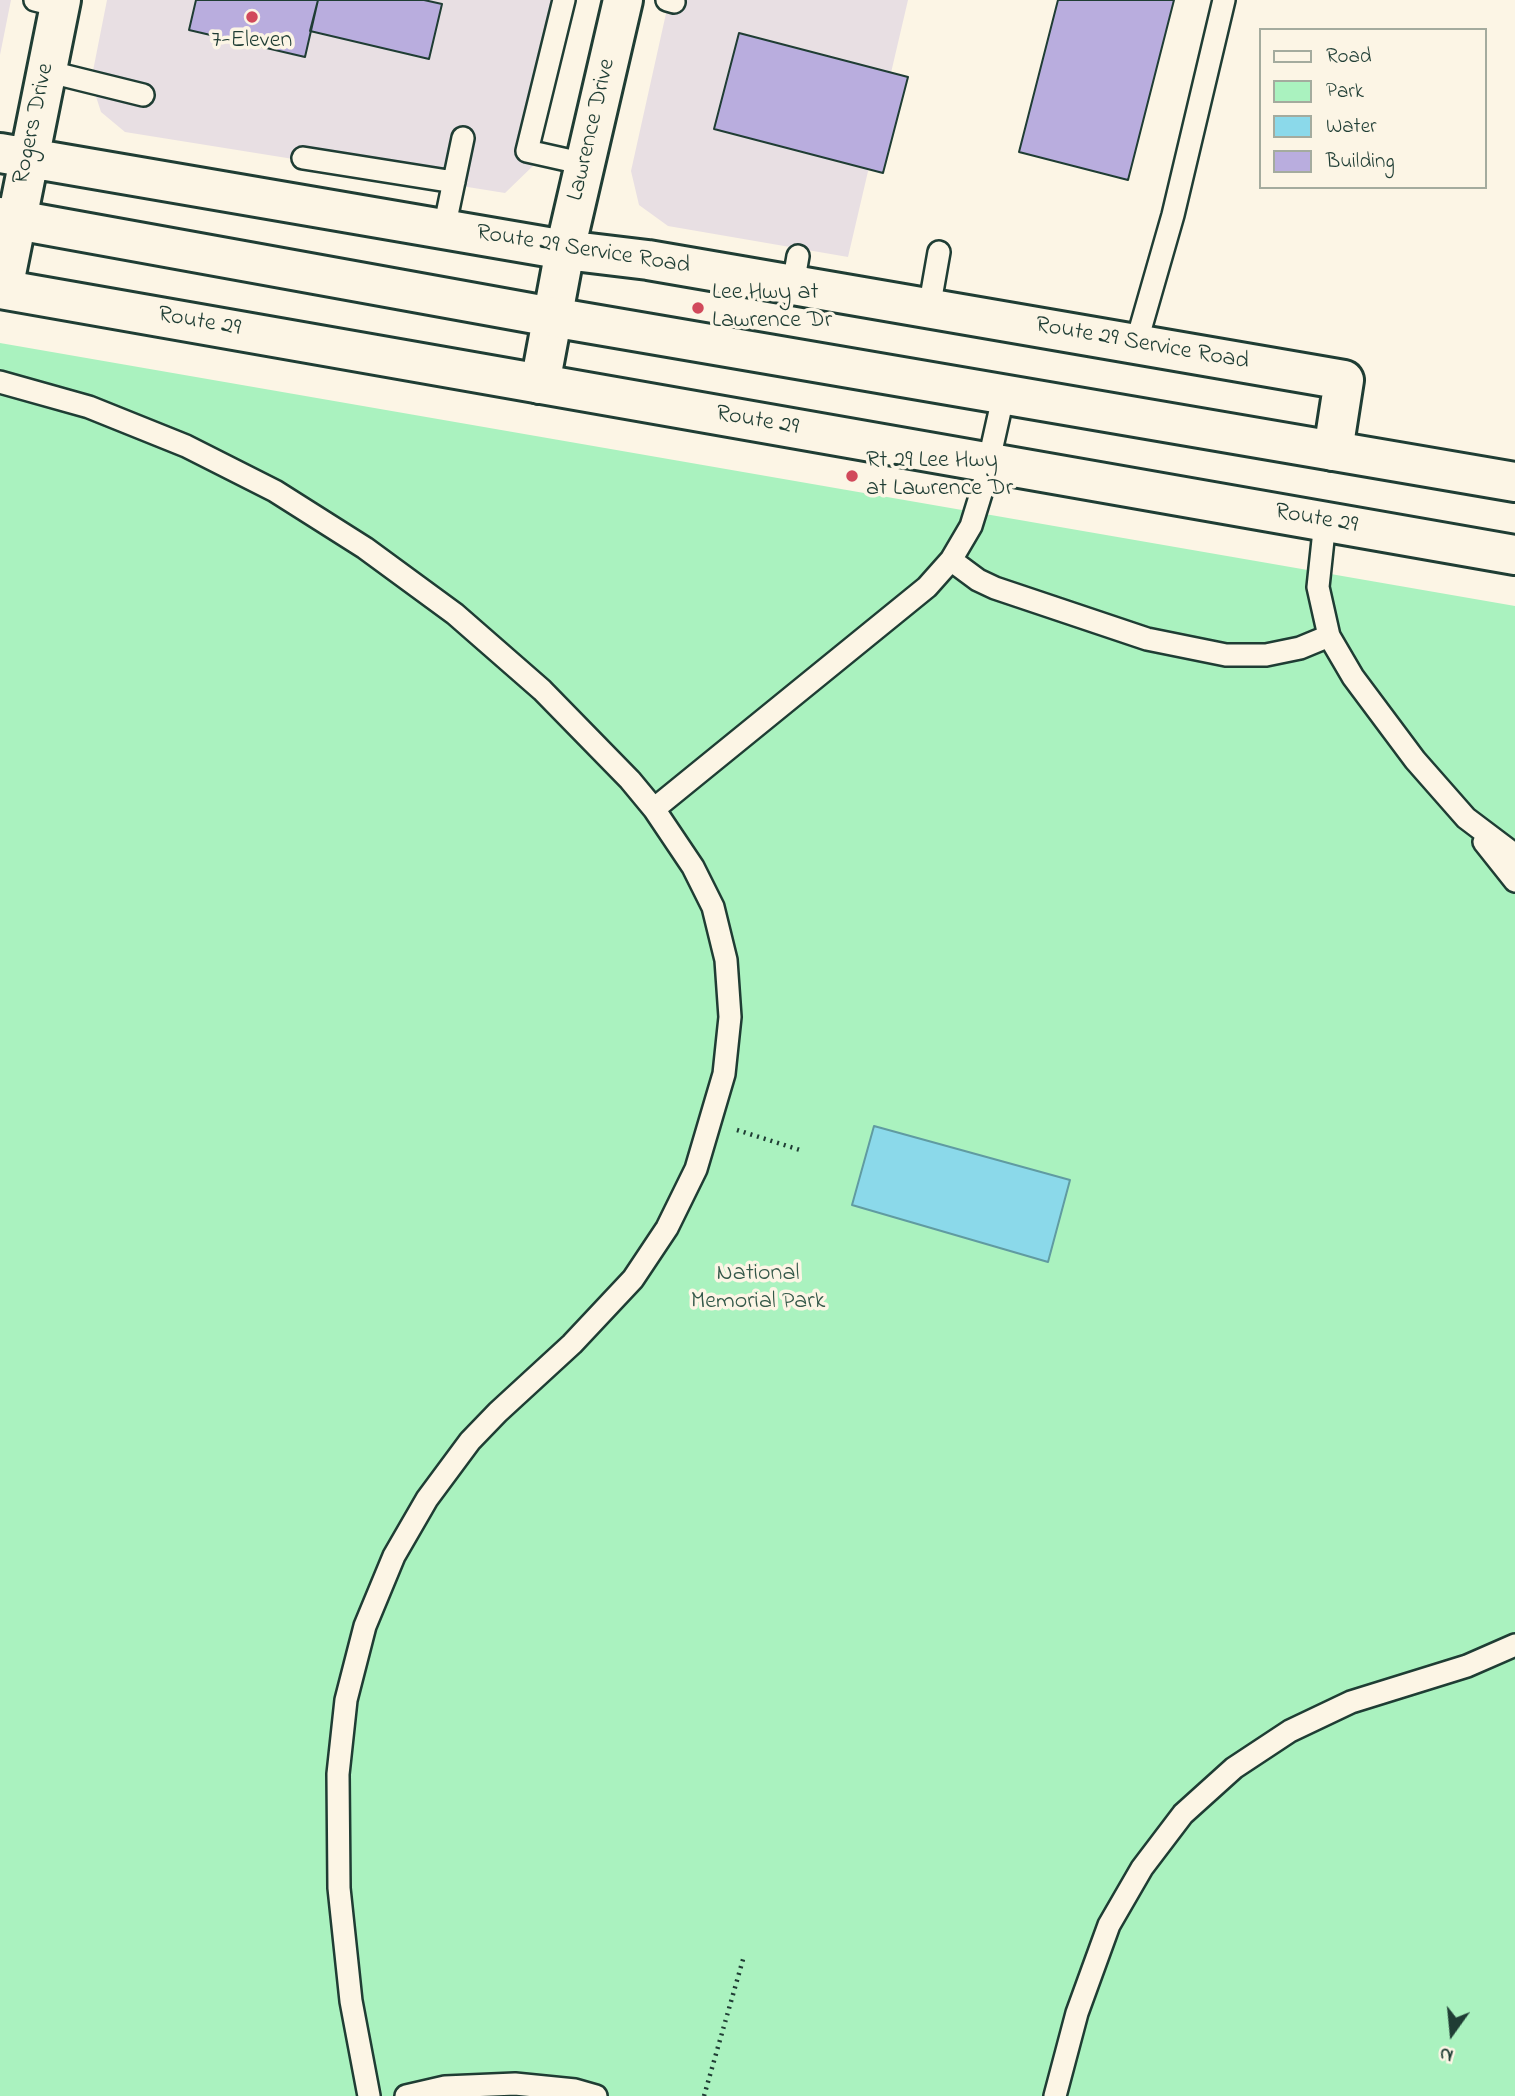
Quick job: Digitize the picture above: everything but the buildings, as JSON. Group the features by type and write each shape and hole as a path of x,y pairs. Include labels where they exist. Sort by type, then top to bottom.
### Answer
{"main road":[{"name":"Lawrence Drive","path":"540,384 565,250 624,0"},
{"name":"Rogers Drive","path":"1,289 14,155 46,71 52,2"},
{"name":"Route 29 Service Road","path":"14,155 565,250 648,260 795,271 929,309 1344,380 1333,451"},
{"path":"8,218 552,317 1515,482"},
{"name":"Route 29","path":"1,289 1515,555"}],"lane":[{"path":"564,0 527,151 585,164"},
{"path":"1136,344 1172,215 1224,0"},
{"path":"46,71 143,95"},
{"path":"444,229 463,138"},
{"path":"303,158 454,182"},
{"path":"929,309 939,252"},
{"path":"0,382 89,407 186,446 275,491 365,548 455,614 542,690 630,780 654,809 693,867 713,907 726,960 730,1017 724,1074 695,1169 667,1228 633,1279 572,1344 498,1412 463,1451 427,1499 394,1556 365,1626 346,1700 338,1799 339,1888 349,1988 369,2096"},
{"path":"654,809 927,587 951,560 971,526 1004,393"},
{"path":"1325,521 1318,587 1329,636 1353,677 1415,760 1466,818 1515,881"},
{"path":"951,560 978,580 995,588 1147,639 1226,655 1266,654 1300,648 1329,636"},
{"path":"1466,818 1515,855"},
{"path":"1055,2096 1077,2013 1109,1925 1142,1868 1184,1814 1234,1768 1290,1731 1351,1702 1467,1666 1515,1645"},
{"path":"406,2096 445,2087 515,2084 575,2090 596,2096"}],"path":[{"path":"751,1133 800,1150"},
{"path":"704,2096 744,1956"}],"shaded area":[{"path":"0,0 11,0 0,55"},
{"path":"107,0 572,0 535,164 505,193 125,132 101,112 91,81"},
{"path":"669,0 908,0 848,257 668,226 639,205 631,171"}],"green space":[{"name":"National Memorial Park","path":"0,343 1515,606 1515,2096 0,2096"}],"water":[{"path":"874,1126 1070,1180 1048,1262 852,1205"}],"place":[{"name":"7-Eleven","path":"252,17"},
{"name":"Lee Hwy at Lawrence Dr","path":"698,308"},
{"name":"Rt 29 Lee Hwy at Lawrence Dr","path":"852,476"}]}
